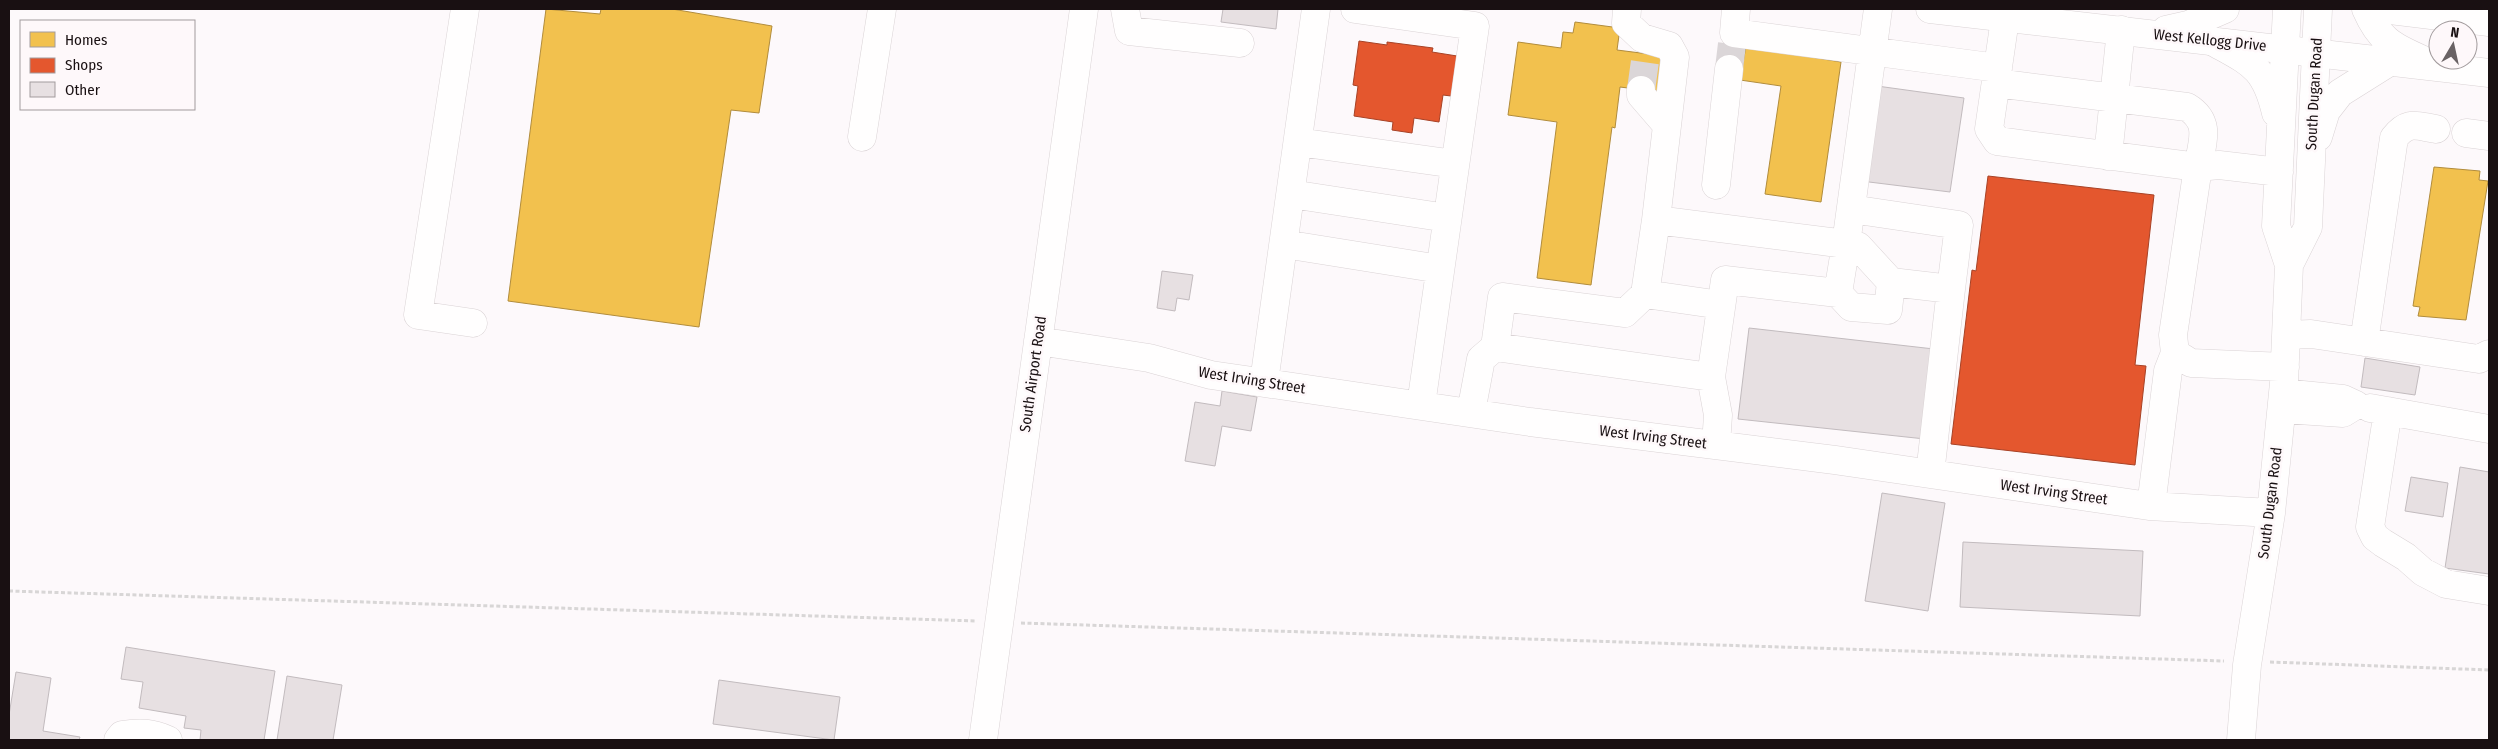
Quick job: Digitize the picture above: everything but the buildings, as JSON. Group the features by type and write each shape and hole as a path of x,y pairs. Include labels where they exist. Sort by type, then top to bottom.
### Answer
{"main road":[{"path":"465,9 418,315 473,323"},
{"path":"862,137 882,9"},
{"name":"South Airport Road","path":"983,740 1084,9"},
{"path":"1125,9 1129,31 1240,43"},
{"path":"1264,382 1316,9"},
{"path":"1354,9 1474,26 1421,405"},
{"path":"1470,412 1480,359 1494,347 1502,297 1625,313 1645,294 1656,220 1675,57 1669,46 1647,47 1642,38 1626,23 1627,9"},
{"path":"1838,294 1878,9"},
{"name":"West Kellogg Drive","path":"1930,9 2428,65"},
{"path":"2150,33 2188,25 2225,9"},
{"name":"South Dugan Road","path":"2287,9 2276,226 2290,265"},
{"name":"South Dugan Road","path":"2241,740 2247,661 2271,513 2283,390 2290,265 2308,227 2318,9"},
{"path":"2366,9 2375,30 2394,47 2428,61"},
{"path":"2382,9 2489,22"},
{"path":"2005,18 1989,129 1996,141 2198,167 2218,165 2279,172"},
{"path":"2108,156 2121,30"},
{"path":"1716,185 1733,39 1872,50 2114,98 2187,107 2198,114 2204,131 2173,335 2175,353 2168,371 2152,506"},
{"path":"2211,40 2252,63 2264,77 2271,88 2281,134"},
{"path":"2310,165 2326,111 2340,93 2391,61"},
{"name":"West Kellogg Drive","path":"2465,70 2489,73"},
{"path":"1641,90 1641,95 1666,124"},
{"path":"2364,342 2394,138 2402,128 2409,125 2436,128"},
{"path":"1298,142 1455,164"},
{"path":"1291,194 1447,218"},
{"path":"1851,205 1959,225 1930,474"},
{"path":"1656,220 1858,246 1891,282 1951,289"},
{"path":"1284,244 1440,269"},
{"path":"1716,445 1718,415 1712,377 1725,280 1838,294 1851,307 1888,310 1891,282"},
{"path":"1645,294 1721,305"},
{"path":"2286,335 2312,334 2479,359 2489,354"},
{"name":"West Irving Street","path":"1038,341 1149,358 1211,375 1470,412 2152,506 2271,513"},
{"path":"1494,347 1712,377"},
{"path":"2175,353 2191,363 2283,390 2344,413 2356,405 2489,429"},
{"path":"2388,411 2370,528 2375,537 2406,557 2423,572 2446,584 2489,590"},
{"path":"118,740 122,735 137,732 149,733 168,740"}],"path":[{"path":"9,591 2489,670"}],"tunnel":[{"path":"1729,69 1732,44"},
{"path":"1641,90 1646,54"}]}
